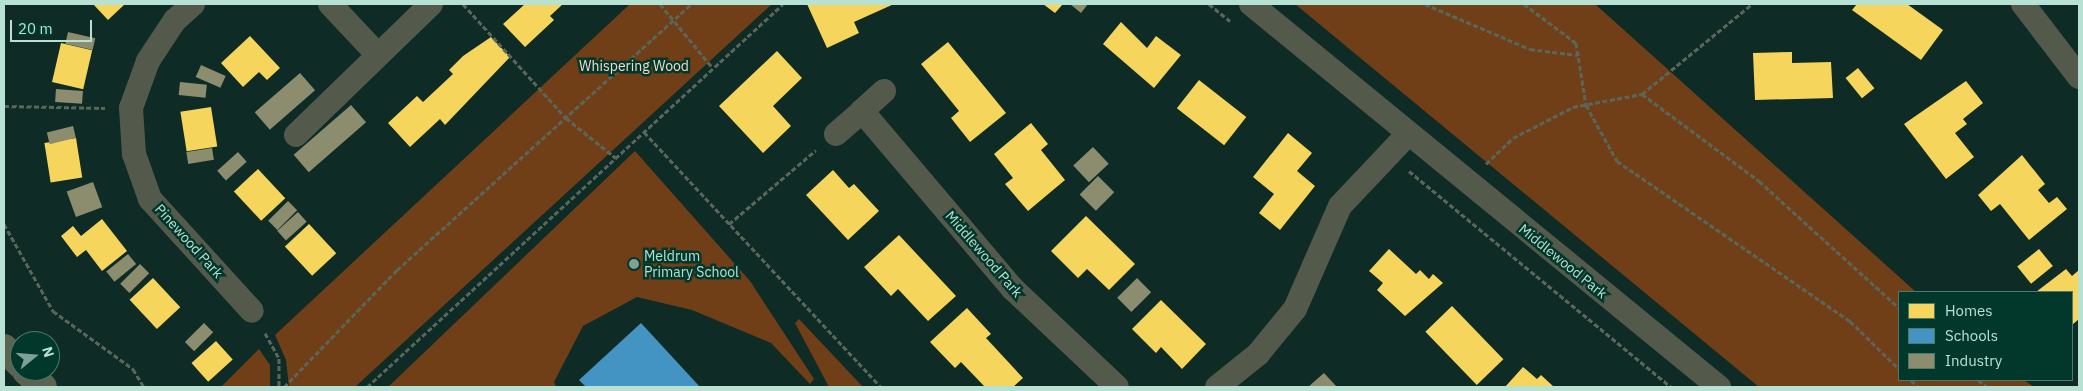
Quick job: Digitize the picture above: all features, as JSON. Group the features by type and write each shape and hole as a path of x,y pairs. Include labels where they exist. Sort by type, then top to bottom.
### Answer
{"street":[{"name":"Pinewood Park","path":"192,4 176,20 148,61 131,108 134,154 150,199 252,311"},
{"path":"330,4 377,54"},
{"path":"296,135 377,54 431,4"},
{"name":"Middlewood Park","path":"1252,4 1460,177 1719,387"},
{"path":"2023,4 2079,77"},
{"path":"836,134 884,91"},
{"name":"Middlewood Park","path":"862,111 1012,288 1117,387"},
{"path":"1217,387 1258,354 1295,309 1340,206 1408,134"}],"path":[{"path":"463,4 566,118 616,158"},
{"path":"660,4 712,67"},
{"path":"284,387 397,270 692,4"},
{"path":"367,387 712,67 783,4"},
{"path":"1209,4 1239,29"},
{"path":"1425,4 1530,49 1578,55"},
{"path":"1524,4 1576,43 1586,105 1618,161 1850,320 1898,368"},
{"path":"1442,198 1471,163 1481,170 1513,138 1586,105 1642,94 1752,4"},
{"path":"1642,94 1759,181 1898,307"},
{"path":"4,106 131,108"},
{"path":"644,132 881,387"},
{"path":"729,224 836,134"},
{"path":"1390,154 1671,387"},
{"path":"4,224 53,311 133,370 144,387"},
{"path":"252,311 279,358 279,387"}],"green space":[{"name":"Whispering Wood","path":"630,4 772,4 355,387 289,387 286,360 275,335"},
{"path":"1295,4 1595,4 1915,291 1898,291 1898,381 2025,381 2034,387 1759,387"},
{"name":"Meldrum Primary School","path":"635,151 750,281 814,379 810,384 771,343 692,310 637,297 583,326 554,382 556,387 388,387"},
{"path":"799,319 863,387 829,387 795,323"},
{"path":"259,349 270,365 270,387 221,387"}],"building: Homes":[{"path":"93,4 125,4 108,20"},
{"path":"525,4 563,4 550,16 554,20 525,47 503,24"},
{"path":"807,4 894,4 854,22 859,33 827,48"},
{"path":"1043,4 1063,4 1055,13"},
{"path":"1857,4 1907,4 1943,30 1921,60 1852,10"},
{"path":"1121,22 1147,48 1156,36 1181,55 1154,88 1103,44"},
{"path":"250,36 280,68 267,80 259,72 243,87 221,63"},
{"path":"491,37 510,57 445,125 440,119 410,147 388,123 417,96 423,102 453,74 449,70 463,56"},
{"path":"948,42 1006,113 970,142 951,118 959,111 921,64"},
{"path":"61,43 92,50 83,89 52,82"},
{"path":"777,51 802,78 773,106 791,126 763,153 719,106"},
{"path":"1792,52 1792,63 1831,62 1833,98 1755,100 1753,53"},
{"path":"1858,68 1874,88 1862,98 1846,78"},
{"path":"1199,80 1246,117 1224,145 1177,108"},
{"path":"1966,81 1983,103 1963,119 1967,124 1955,133 1974,157 1946,179 1904,124"},
{"path":"211,107 217,147 187,151 180,112"},
{"path":"1031,123 1048,144 1041,150 1065,180 1028,211 1005,184 1013,178 994,154"},
{"path":"1288,133 1312,153 1297,171 1315,186 1280,230 1259,213 1274,194 1253,177"},
{"path":"76,138 82,178 51,183 44,143"},
{"path":"2022,155 2045,184 2038,190 2049,203 2057,197 2067,209 2029,240 2000,204 1991,211 1978,195"},
{"path":"258,169 285,198 261,221 234,192"},
{"path":"833,170 849,188 854,184 879,211 848,240 806,195"},
{"path":"1086,216 1135,264 1109,290 1087,269 1078,278 1051,251"},
{"path":"102,219 127,251 102,271 86,250 77,257 61,236 73,226 81,236"},
{"path":"309,224 336,253 312,276 285,247"},
{"path":"899,235 956,296 928,321 898,289 891,296 864,267"},
{"path":"1389,249 1416,274 1420,270 1429,279 1433,274 1443,283 1405,316 1377,290 1383,283 1369,271"},
{"path":"2039,249 2053,266 2031,284 2017,267"},
{"path":"2066,269 2072,276 2079,270 2079,319 2073,324 2073,291 2037,291"},
{"path":"153,278 180,307 157,329 130,300"},
{"path":"1161,300 1206,344 1182,369 1161,347 1156,353 1132,329"},
{"path":"1452,306 1503,359 1477,385 1425,332"},
{"path":"967,308 991,334 986,338 1023,378 1013,387 985,387 961,362 955,368 930,342"},
{"path":"216,341 233,360 208,382 191,363"},
{"path":"1523,367 1537,379 1541,375 1554,387 1505,387"}],"building: Schools":[{"path":"641,323 700,387 586,387 579,380"}],"building: Industry":[{"path":"1070,4 1088,4 1081,13"},
{"path":"68,32 95,38 93,50 65,44"},
{"path":"201,65 226,76 220,88 196,77"},
{"path":"300,73 315,90 270,130 255,112"},
{"path":"180,82 207,85 205,98 179,95"},
{"path":"56,89 83,91 82,104 55,102"},
{"path":"351,105 366,122 309,172 294,155"},
{"path":"73,126 76,138 50,144 47,133"},
{"path":"1093,147 1109,164 1089,182 1073,165"},
{"path":"212,148 214,160 188,164 186,152"},
{"path":"238,152 247,162 226,180 217,171"},
{"path":"1098,176 1114,192 1096,211 1080,194"},
{"path":"93,182 102,207 76,217 67,192"},
{"path":"288,201 297,210 277,230 268,221"},
{"path":"298,212 307,222 286,240 277,231"},
{"path":"128,254 136,264 114,282 106,272"},
{"path":"140,264 149,273 129,293 120,284"},
{"path":"1137,278 1151,292 1131,312 1117,298"},
{"path":"204,323 213,332 194,351 185,342"},
{"path":"1324,373 1337,387 1308,387"}],"place":[{"name":"Meldrum Primary School","path":"634,264"}]}
